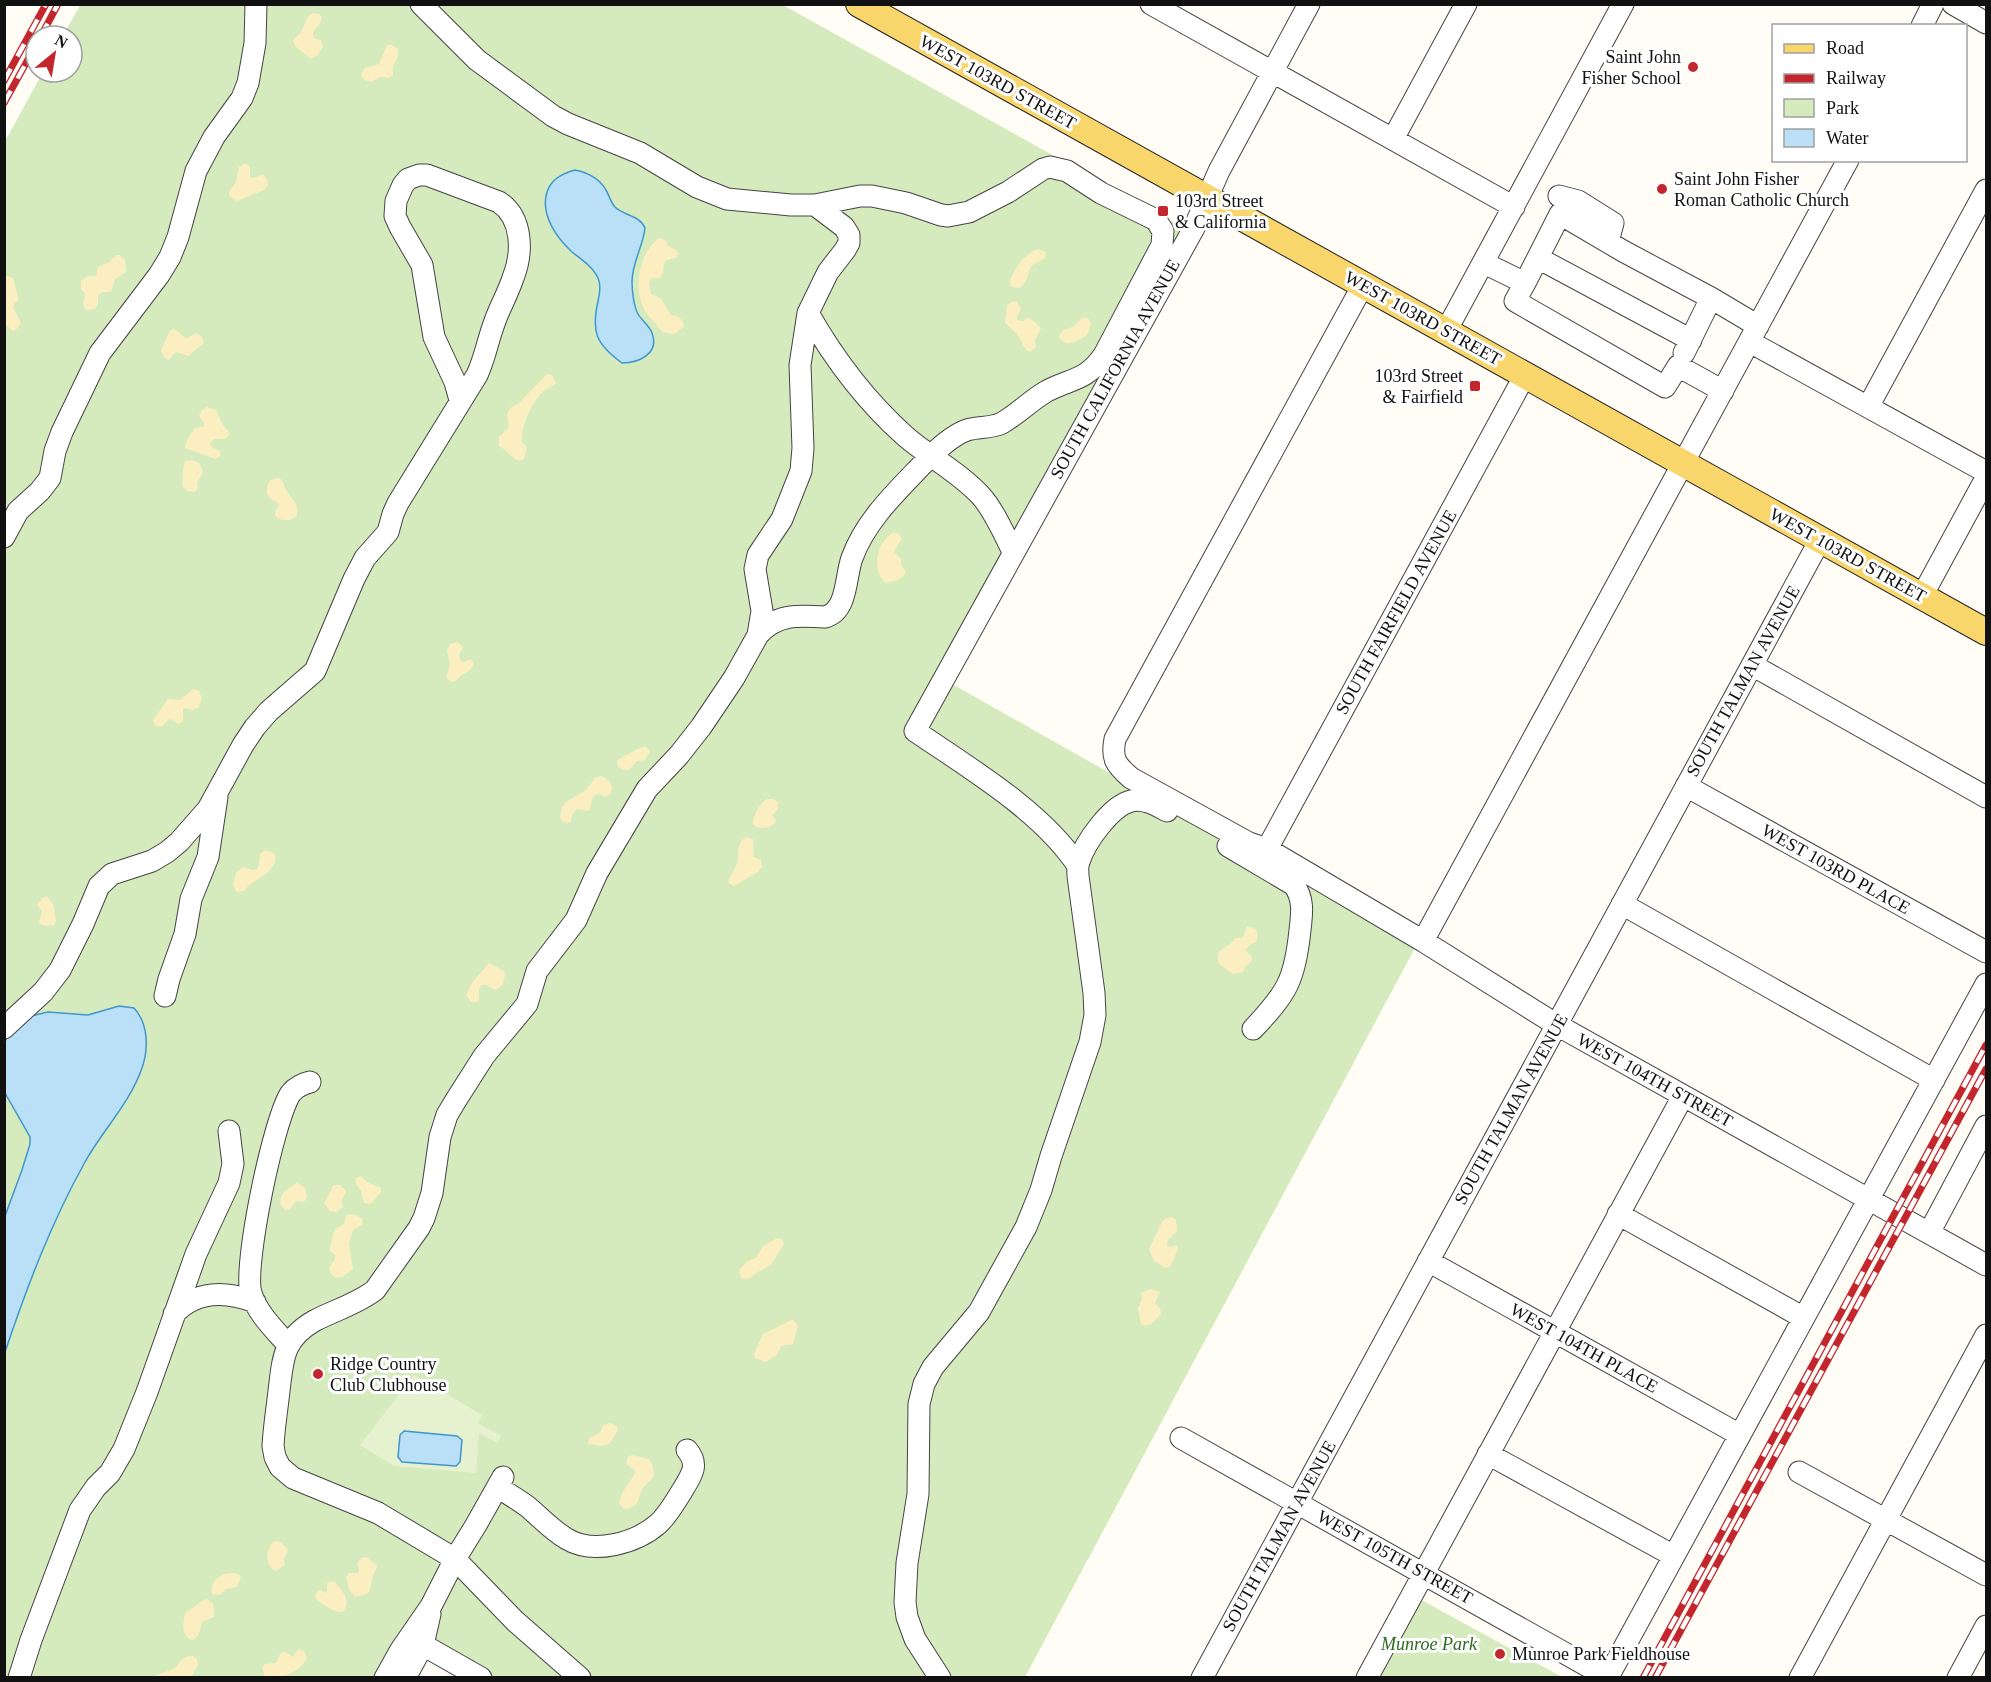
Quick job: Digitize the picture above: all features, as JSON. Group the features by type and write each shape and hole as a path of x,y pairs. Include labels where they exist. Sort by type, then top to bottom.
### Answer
{"main road":[{"name":"WEST 103RD STREET","path":"859,4 1986,632"}],"street":[{"path":"4,537 18,511 40,491 50,478 55,451 62,432 100,353 171,257 196,171 214,137 242,98 248,83 255,43 256,4"},
{"path":"421,4 477,60 531,101 568,124 640,153 690,183 720,197 745,201 815,205 847,198 872,196 906,203 941,215 958,215 969,212 1008,192 1034,174 1050,167 1067,171 1101,193 1156,220 1163,231 1162,245 1157,256 1096,367 1075,380 1046,392 1004,422 993,427 966,430 945,444 868,526 851,561 843,595 832,616 780,618 766,626 758,635 708,718 679,755 647,789 597,873 576,920 537,971 527,1004 494,1043 456,1100 441,1131 432,1193 424,1218 418,1228 375,1290 353,1304 303,1329 288,1345 282,1359 273,1446 274,1457 279,1467 293,1478 378,1513 454,1559 515,1621 580,1677"},
{"name":"SOUTH CALIFORNIA AVENUE","path":"1078,866 1068,851 1043,825 1015,802 915,731 1194,228 1219,171 1309,4"},
{"path":"1393,139 1466,4"},
{"path":"1446,331 1623,4"},
{"path":"1923,24 1933,4"},
{"path":"1953,4 1986,23"},
{"path":"1160,7 1514,207"},
{"path":"1423,941 1847,162"},
{"path":"4,1028 43,993 60,970 99,886 112,874 143,865 167,852 208,809 255,727 269,711 315,671 360,566 388,532 398,503 483,363 494,324 514,278 519,253 517,223 513,214 499,202 427,175 414,176 403,185 396,201 395,216 422,265 434,337 455,382 460,400"},
{"path":"1529,179 1560,205"},
{"path":"1868,407 1986,190"},
{"path":"1560,205 1578,201 1613,223 1608,242 1711,298 1754,334 1868,407 1986,472"},
{"path":"758,635 762,611 755,569 758,555 782,519 801,471 803,448 800,365 808,313 828,272 849,243 849,235 844,227 815,205"},
{"path":"1560,205 1538,258 1515,301 1665,387 1678,366 1711,298"},
{"path":"1538,258 1690,340"},
{"path":"1484,263 1525,283"},
{"name":"WEST 104TH STREET","path":"1363,285 1115,739 1112,753 1118,766 1131,778 1249,843 1267,849 1423,941 1557,1025 1986,1265"},
{"path":"808,313 830,350 853,380 905,435 983,498 1013,552"},
{"path":"1678,366 1723,392"},
{"name":"SOUTH FAIRFIELD AVENUE","path":"1267,849 1525,375"},
{"path":"1922,596 1986,479"},
{"name":"SOUTH TALMAN AVENUE","path":"1202,1677 1820,540"},
{"path":"1752,665 1986,797"},
{"name":"WEST 103RD PLACE","path":"1686,786 1986,952"},
{"path":"165,996 185,934 191,899 208,857 218,793"},
{"path":"940,1677 915,1639 907,1617 905,1602 907,1563 918,1494 919,1404 924,1384 933,1367 979,1312 1026,1227 1037,1202 1090,1042 1095,1015 1078,866 1085,850 1106,820 1123,804 1138,800 1157,805 1294,885 1300,897 1302,915 1293,974 1277,1002 1253,1029"},
{"path":"1622,904 1934,1080"},
{"path":"1608,1677 1986,984"},
{"path":"288,1345 255,1302 249,1284 252,1245 284,1107 296,1088 310,1082"},
{"path":"1367,1677 1683,1096"},
{"path":"1929,1233 1986,1126"},
{"path":"19,1677 80,1510 85,1500 110,1473 120,1456 147,1392 204,1233 232,1175 232,1146 229,1131"},
{"path":"1618,1214 1804,1318"},
{"name":"WEST 104TH PLACE","path":"1428,1261 1740,1435"},
{"path":"174,1315 192,1299 204,1296 230,1294 255,1302"},
{"path":"1800,1677 1986,1335"},
{"name":"WEST 105TH STREET","path":"1181,1438 1608,1677"},
{"path":"385,1677 431,1606 454,1559 500,1482 567,1539 590,1545 612,1545 643,1534 667,1514 694,1469 694,1459 687,1450"},
{"path":"1488,1454 1674,1556"},
{"path":"1799,1472 1986,1575"},
{"path":"405,1677 423,1645 431,1606"},
{"path":"1958,1677 1986,1626"},
{"path":"423,1645 481,1677"}],"green space":[{"path":"80,5 783,5 1182,227 938,676 1416,946 1025,1677 494,1677 422,1637 400,1677 5,1677 4,143 36,84 84,84 84,24 70,24"},
{"path":"414,1375 482,1415 478,1423 501,1436 497,1443 479,1433 476,1473 394,1466 360,1445"},
{"name":"Munroe Park","path":"1416,1597 1562,1677 1372,1678"}],"sand":[{"path":"312,13 322,17 313,36 321,40 323,47 318,55 311,59 295,46 293,41"},
{"path":"387,45 398,49 393,75 389,78 379,77 371,82 364,80 361,76 364,68 379,64"},
{"path":"245,163 250,167 250,177 254,178 263,174 268,185 264,190 237,201 229,196 229,192 236,182 239,167"},
{"path":"659,238 666,240 667,245 676,250 678,254 676,258 664,263 660,278 652,278 649,282 651,294 660,298 671,315 683,322 684,327 674,334 662,332 648,315 639,291 643,262 652,244"},
{"path":"1038,249 1046,252 1045,258 1031,266 1020,288 1012,287 1009,283 1017,267 1024,258"},
{"path":"116,255 120,255 125,260 126,272 115,279 111,292 102,292 98,295 98,304 95,309 86,310 83,305 85,294 81,289 81,281 87,276 96,276 98,267 109,262"},
{"path":"4,275 13,278 19,300 13,308 21,322 13,331 5,324"},
{"path":"1013,301 1017,302 1021,309 1017,320 1023,321 1028,317 1041,329 1035,340 1036,347 1030,352 1026,350 1017,334 1005,323 1007,305"},
{"path":"1083,317 1088,318 1091,324 1087,335 1072,343 1062,340 1059,336 1063,330 1073,327"},
{"path":"173,329 186,339 196,333 202,337 204,343 188,356 176,352 169,360 161,351 169,332"},
{"path":"547,374 552,375 556,383 539,397 528,415 522,436 522,442 527,447 524,459 519,461 499,446 499,437 509,427 507,415 510,408 519,403"},
{"path":"207,407 216,410 223,425 230,433 225,439 214,439 210,443 211,447 221,451 220,456 216,459 185,448 194,429 204,426 199,416"},
{"path":"192,460 199,463 203,470 195,492 187,491 183,487 185,461"},
{"path":"278,478 282,480 297,508 296,517 291,519 283,520 275,516 279,504 267,494 270,480"},
{"path":"894,532 902,538 894,552 901,559 901,565 906,572 895,581 886,583 878,570 878,556 883,542"},
{"path":"457,642 463,647 459,655 461,661 471,659 474,664 456,681 451,682 446,677 450,666 447,650 450,644"},
{"path":"193,689 199,691 202,698 199,707 193,710 183,709 183,721 179,724 169,719 162,727 155,725 153,720 168,699 180,700"},
{"path":"646,746 650,752 645,760 637,761 629,770 618,767 619,759"},
{"path":"601,776 610,783 611,793 606,797 596,795 592,799 589,811 577,809 570,823 563,822 560,817 562,807 566,802 586,790 595,778"},
{"path":"767,799 778,802 778,809 772,815 776,820 768,827 757,827 753,824 754,817"},
{"path":"746,837 753,839 754,857 761,860 762,867 758,872 734,886 728,881 737,864 740,844"},
{"path":"265,850 274,853 274,865 244,891 237,892 233,885 236,873 243,867 257,869 260,854"},
{"path":"47,896 53,904 56,921 54,925 45,926 39,923 42,911 37,905 42,898"},
{"path":"1247,926 1256,929 1258,935 1256,942 1245,950 1252,957 1251,962 1243,972 1233,974 1219,964 1218,954 1235,938 1243,938"},
{"path":"489,963 504,971 503,983 495,990 482,985 479,989 479,999 471,1002 466,995 471,984"},
{"path":"361,1176 367,1182 381,1188 381,1192 371,1204 364,1203 361,1191 355,1182 356,1178"},
{"path":"297,1182 305,1188 307,1197 304,1202 296,1201 290,1209 285,1210 280,1204 282,1196"},
{"path":"334,1185 340,1185 346,1191 342,1200 343,1207 336,1212 330,1211 324,1203"},
{"path":"353,1214 362,1218 363,1224 353,1230 349,1243 353,1269 342,1277 335,1278 329,1268 335,1255 329,1250 335,1229 344,1224 346,1215"},
{"path":"1171,1217 1176,1220 1177,1231 1167,1244 1169,1247 1176,1245 1178,1249 1171,1266 1165,1268 1154,1261 1149,1249 1162,1222"},
{"path":"777,1238 782,1239 784,1244 771,1265 750,1278 741,1279 739,1270 747,1261 756,1258 762,1247"},
{"path":"1151,1289 1160,1292 1155,1303 1160,1308 1161,1314 1151,1324 1145,1326 1141,1324 1138,1308 1142,1299 1141,1293"},
{"path":"794,1320 798,1326 793,1344 781,1346 777,1355 766,1362 755,1358 754,1354 763,1334"},
{"path":"611,1423 617,1426 618,1430 610,1443 602,1446 588,1444 589,1438 600,1433 603,1425"},
{"path":"632,1455 649,1459 653,1466 654,1476 643,1488 637,1504 625,1509 619,1504 623,1491 635,1473 635,1470 626,1464 628,1457"},
{"path":"275,1541 281,1542 288,1550 284,1559 285,1565 276,1571 269,1565 267,1556 269,1548"},
{"path":"366,1557 377,1567 369,1592 355,1597 349,1590 346,1577 349,1573 358,1573 357,1564 361,1558"},
{"path":"233,1573 241,1577 237,1587 226,1589 220,1595 212,1594 212,1585 217,1579 224,1574"},
{"path":"334,1581 346,1600 347,1604 342,1612 329,1608 315,1596 320,1590 327,1593 327,1583"},
{"path":"207,1599 213,1604 214,1617 203,1621 198,1635 191,1640 184,1632 185,1614"},
{"path":"298,1649 304,1651 307,1658 300,1668 283,1676 265,1677 262,1668 265,1664 276,1663 284,1651 293,1657"},
{"path":"193,1656 197,1659 198,1665 191,1677 154,1677 175,1667 185,1657"}],"water":[{"path":"575,170 597,179 615,207 639,220 645,228 634,268 632,290 637,311 651,330 654,340 650,352 635,361 622,363 601,343 595,321 600,289 598,278 590,267 561,240 546,212 546,196 550,186 560,176"},
{"path":"119,1006 134,1008 145,1028 146,1052 142,1068 123,1105 85,1162 61,1208 31,1279 5,1352 5,1216 22,1170 30,1137 5,1093 4,1044 8,1035 31,1016 48,1012 88,1015"},
{"path":"404,1431 457,1436 462,1440 460,1462 456,1466 402,1462 398,1457 400,1435"}],"railway":[{"path":"4,81 46,4"},
{"path":"47,24 58,4"},
{"path":"4,103 24,67"},
{"path":"1643,1678 1986,1045"},
{"path":"1655,1678 1986,1069"}],"place":[{"name":"Saint John Fisher School","path":"1693,67"},
{"name":"Saint John Fisher Roman Catholic Church","path":"1662,189"},
{"name":"103rd Street & California","path":"1163,211"},
{"name":"103rd Street & Fairfield","path":"1475,386"},
{"name":"Ridge Country Club Clubhouse","path":"318,1374"},
{"name":"Munroe Park Fieldhouse","path":"1500,1654"}]}
